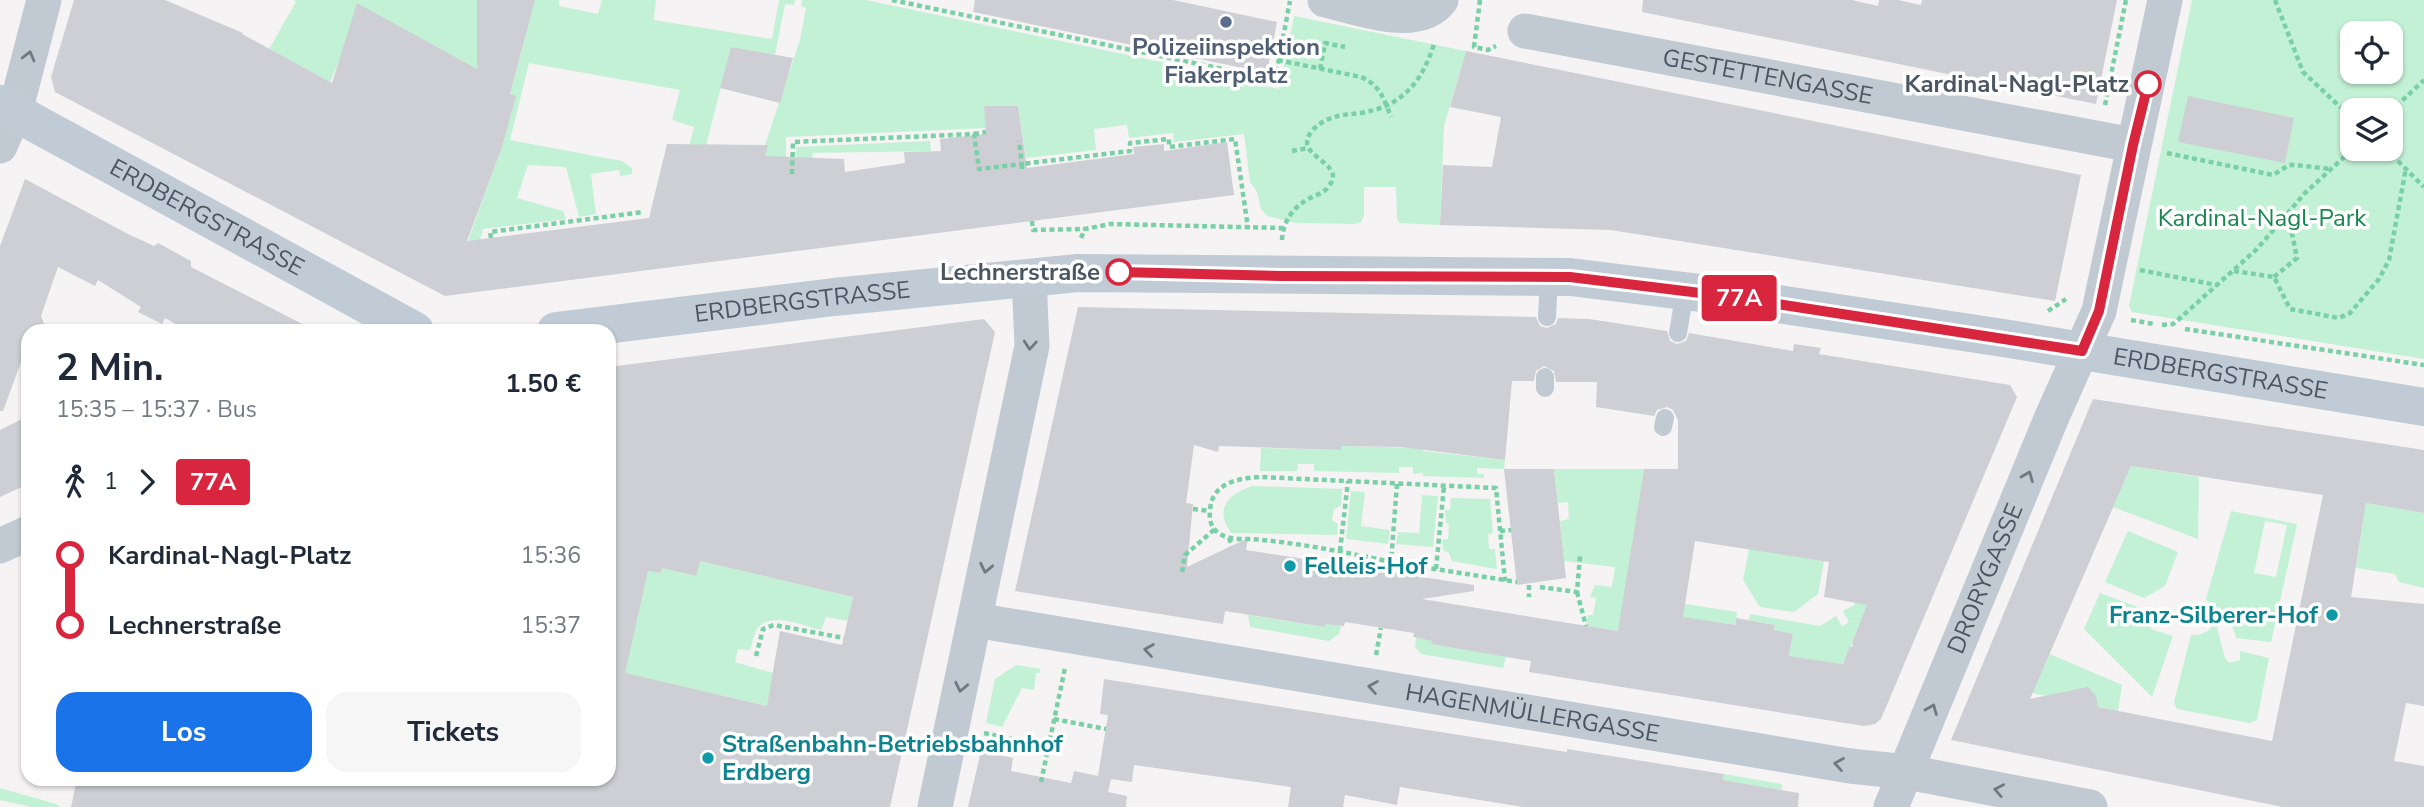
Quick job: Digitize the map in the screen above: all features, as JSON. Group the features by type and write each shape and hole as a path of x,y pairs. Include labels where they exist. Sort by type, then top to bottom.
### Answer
{"street":[{"path":"0,146 8,108 44,0"},
{"path":"1325,0 1409,16 1429,10 1441,0"},
{"path":"2082,351 2086,307 2147,148 2165,0"},
{"name":"GESTETTENGASSE","path":"1525,31 2147,148"},
{"name":"ERDBERGSTRASSE","path":"8,108 387,324"},
{"name":"ERDBERGSTRASSE","path":"613,324 834,297 1029,277 1119,272 1282,276 1570,277 1685,291 2082,351 2424,407"},
{"path":"935,807 1031,346 1029,277"},
{"name":"DRORYGASSE","path":"1891,807 2051,419 2082,351"},
{"path":"0,547 21,536"},
{"name":"HAGENMÜLLERGASSE","path":"975,620 1850,766 1907,772 2091,807"}],"lane":[{"path":"1548,317 1549,277"},
{"path":"1678,333 1685,291"}],"path":[{"path":"892,0 1275,80 1290,0"},
{"path":"1474,47 1480,0"},
{"path":"2104,107 2126,0"},
{"path":"2275,0 2303,72 2340,107"},
{"path":"1320,68 1325,43 1345,47"},
{"path":"1291,214 1302,202 1329,187 1332,181 1329,166 1311,155 1307,148 1308,137 1312,131 1340,114 1373,111 1397,100 1415,85 1428,64 1434,44"},
{"path":"1278,60 1361,77 1372,82 1378,88 1391,117"},
{"path":"2403,100 2424,80"},
{"path":"792,174 793,142 986,132"},
{"path":"974,134 979,169 1084,159 1130,151 1130,143 1169,139 1169,147 1235,139 1248,228"},
{"path":"1019,141 1022,167"},
{"path":"1292,151 1307,148"},
{"path":"2147,148 2273,175 2295,164 2332,169"},
{"path":"2167,326 2179,319 2257,249 2305,194 2340,161"},
{"path":"2399,161 2424,187"},
{"path":"2274,278 2290,309 2339,318 2350,313 2379,279 2389,260 2406,168"},
{"path":"491,238 490,232 643,212"},
{"path":"2274,278 2297,258 2288,214"},
{"path":"607,217 608,224"},
{"path":"1032,221 1033,230 1085,229 1110,224 1283,228"},
{"path":"1077,246 1085,229"},
{"path":"2136,270 2216,285"},
{"path":"2233,271 2274,278"},
{"path":"2046,314 2049,308 2065,299 2086,307 2167,326 2424,365"},
{"path":"1506,581 1496,488 1243,478 1226,484 1215,492 1210,510 1209,520 1215,529 1229,538 1273,541 1340,551 1391,562 1506,581 1517,582"},
{"path":"1340,551 1348,481"},
{"path":"1390,572 1397,484"},
{"path":"1436,569 1444,486"},
{"path":"1193,509 1210,510"},
{"path":"1182,572 1185,555 1215,529"},
{"path":"1500,531 1511,530"},
{"path":"1229,538 1232,546"},
{"path":"1580,556 1577,592 1586,626"},
{"path":"1529,585 1530,597"},
{"path":"1540,587 1577,592"},
{"path":"756,656 762,629 768,626 844,638"},
{"path":"1041,782 1072,637"},
{"path":"1054,719 1106,729"},
{"path":"952,727 1048,747"}],"green space":[{"path":"294,0 559,0 559,6 598,14 602,0 656,0 654,20 772,39 779,0 795,0 794,5 785,4 775,55 731,47 694,193 678,190 694,127 672,120 680,90 529,63 510,140 622,161 632,168 632,174 620,176 619,170 591,174 596,214 579,217 566,167 528,165 517,198 563,211 566,219 483,229 480,240 468,241 497,160 515,96 510,94 526,35 477,23 477,69 339,61 330,82 269,49 296,2"},
{"path":"802,0 866,0 1279,89 1294,16 1466,51 1444,126 1440,225 1399,223 1396,187 1364,187 1364,216 1361,222 1355,224 1296,223 1267,216 1261,209 1257,192 1250,182 1244,134 1174,142 1173,133 1129,138 1127,125 1094,129 1096,150 1026,158 1018,106 984,106 986,128 786,137 786,167 763,168 765,145 800,40 806,8 801,6"},
{"name":"Kardinal-Nagl-Park","path":"2192,0 2424,0 2424,359 2132,312 2129,306"},
{"path":"930,141 931,151 813,153 812,158 797,173 796,147"},
{"path":"1341,446 1423,448 1423,451 1505,460 1504,469 1477,468 1477,474 1484,474 1484,478 1423,476 1423,473 1413,474 1413,467 1399,467 1399,473 1314,471 1314,464 1298,464 1297,471 1260,471 1261,448 1341,450"},
{"path":"2131,466 2199,477 2198,539 2113,507"},
{"path":"1554,469 1644,469 1619,631 1586,626 1588,615 1593,615 1596,598 1590,597 1595,585 1612,587 1615,567 1564,561 1560,521 1569,519 1568,502 1558,503"},
{"path":"1252,486 1342,489 1341,506 1334,509 1332,520 1338,524 1337,535 1231,533 1224,516 1226,504 1230,498"},
{"path":"1351,491 1365,492 1361,526 1390,530 1388,544 1346,539"},
{"path":"1422,495 1438,496 1433,547 1396,544 1398,532 1419,533"},
{"path":"1451,498 1490,499 1493,533 1488,534 1489,549 1495,549 1497,569 1452,561 1449,553 1443,550 1442,540 1448,539 1449,524 1446,523 1445,510 1450,510"},
{"path":"2366,503 2424,513 2424,588 2399,582 2395,574 2356,568"},
{"path":"2231,511 2297,524 2271,642 2236,638 2232,624 2224,622 2217,628 2225,658 2229,663 2240,660 2240,651 2269,658 2257,720 2250,723 2177,709 2174,702 2191,635 2206,632 2213,624 2206,599","holes":["2265,521 2287,525 2276,577 2254,573"]},
{"path":"2128,531 2178,552 2165,586 2144,598 2105,582"},
{"path":"1749,549 1824,561 1818,594 1794,612 1760,607 1743,580"},
{"path":"664,560 667,569 695,576 700,561 853,597 848,621 826,617 821,630 788,621 770,621 757,629 750,650 738,649 735,662 773,673 782,709 622,673 648,571 661,573"},
{"path":"1860,574 1877,583 1843,664 1789,656 1793,634 1774,630 1775,625 1749,620 1750,614 1820,626 1836,616 1842,626 1849,622 1843,611 1854,605"},
{"path":"2100,593 2143,609 2143,615 2151,629 2173,636 2152,697 2084,629"},
{"path":"1685,604 1737,612 1736,625 1716,622 1711,647 1683,617"},
{"path":"1248,615 1325,627 1326,623 1341,626 1339,634 1329,641 1250,627"},
{"path":"1416,638 1432,640 1431,644 1506,656 1503,668 1421,654 1415,647"},
{"path":"2050,654 2122,685 2118,711 2032,693"},
{"path":"1016,665 1041,669 1036,673 1034,690 1022,688 1002,727 986,723 995,679"},
{"path":"1724,774 1782,784 1782,790 1723,780"},
{"path":"0,788 61,807 31,807 0,800"}],"building":[{"path":"74,0 165,0 243,33 332,83 357,3 477,69 477,0 535,0 510,94 516,96 502,147 467,241 649,218 667,144 768,145 765,156 844,159 845,172 905,163 904,152 941,151 940,139 986,134 984,106 1018,106 1027,168 1134,154 1133,147 1164,144 1164,151 1227,142 1234,195 445,296 55,92 51,77"},
{"path":"975,0 1173,0 1277,22 1267,73 973,12"},
{"path":"1643,0 1852,0 1878,6 1879,0 1898,0 1921,5 1922,0 2117,0 2096,104 1642,12"},
{"path":"731,47 793,58 780,103 720,88"},
{"path":"1466,51 2081,175 2055,301 1611,230 1440,225 1443,165 1492,167 1501,117 1450,107"},
{"path":"2188,96 2294,118 2285,163 2178,142"},
{"path":"25,179 128,234 154,246 158,243 191,261 191,267 302,324 176,324 165,318 162,324 138,312 141,307 98,280 95,286 58,267 41,316 44,324 21,324 21,362 3,411 0,411 0,246"},
{"path":"1078,307 1536,317 1540,326 1547,328 1556,324 1558,318 1589,319 1667,331 1670,341 1677,344 1686,341 1689,333 1793,351 1794,344 1821,348 1819,354 2010,385 2017,397 1881,719 1875,724 1864,726 1529,672 1531,661 1431,644 1432,641 1413,637 1414,633 1345,622 1344,626 1326,624 1325,627 1225,611 1223,624 1015,591","holes":["1544,366 1554,371 1556,382 1597,382 1596,407 1654,416 1657,410 1667,407 1673,410 1678,420 1678,469 1644,469 1618,631 1422,599 1474,591 1474,585 1246,550 1248,538 1187,567 1193,504 1186,503 1194,445 1218,452 1219,446 1341,450 1341,446 1401,447 1505,460 1512,381 1534,381 1536,371","1695,541 1829,562 1824,597 1867,605 1852,643 1853,647 1850,646 1843,664 1789,656 1793,634 1774,630 1775,625 1736,618 1736,625 1683,617"]},
{"path":"984,319 995,332 890,807 71,807 76,786 616,786 616,366","holes":["700,561 853,597 842,645 780,631 767,706 625,673 648,571 661,573 662,568 696,576"]},
{"path":"2093,399 2424,450 2424,513 2366,503 2351,597 2424,604 2424,706 2406,703 2394,761 2424,766 2424,807 2283,807 1951,740","holes":["2131,466 2323,495 2272,741 2098,707 2096,696 2088,687 2030,699"]},
{"path":"21,420 21,487 0,497 0,430"},
{"path":"1504,469 1554,469 1566,578 1517,585"},
{"path":"1104,679 1724,774 1723,780 1799,793 1798,807 1523,807 1400,787 1397,805 1345,795 1343,807 1288,807 1291,787 1134,765 1132,782 1111,779 1108,792 1127,796 1126,807 968,807 981,751 1013,758 1011,771 1071,783 1074,771 1098,776 1108,715 1100,714"}],"bus line":[{"name":"77A","path":"1119,272 1282,276 1570,277 1725,296 2082,351 2099,311 2148,84"}],"place":[{"name":"Polizeiinspektion Fiakerplatz","path":"1226,22"},
{"name":"Kardinal-Nagl-Platz","path":"2148,84"},
{"name":"Lechnerstraße","path":"1119,272"},
{"name":"Felleis-Hof","path":"1290,566"},
{"name":"Franz-Silberer-Hof","path":"2332,615"},
{"name":"Straßenbahn-Betriebsbahnhof Erdberg","path":"708,758"}]}
